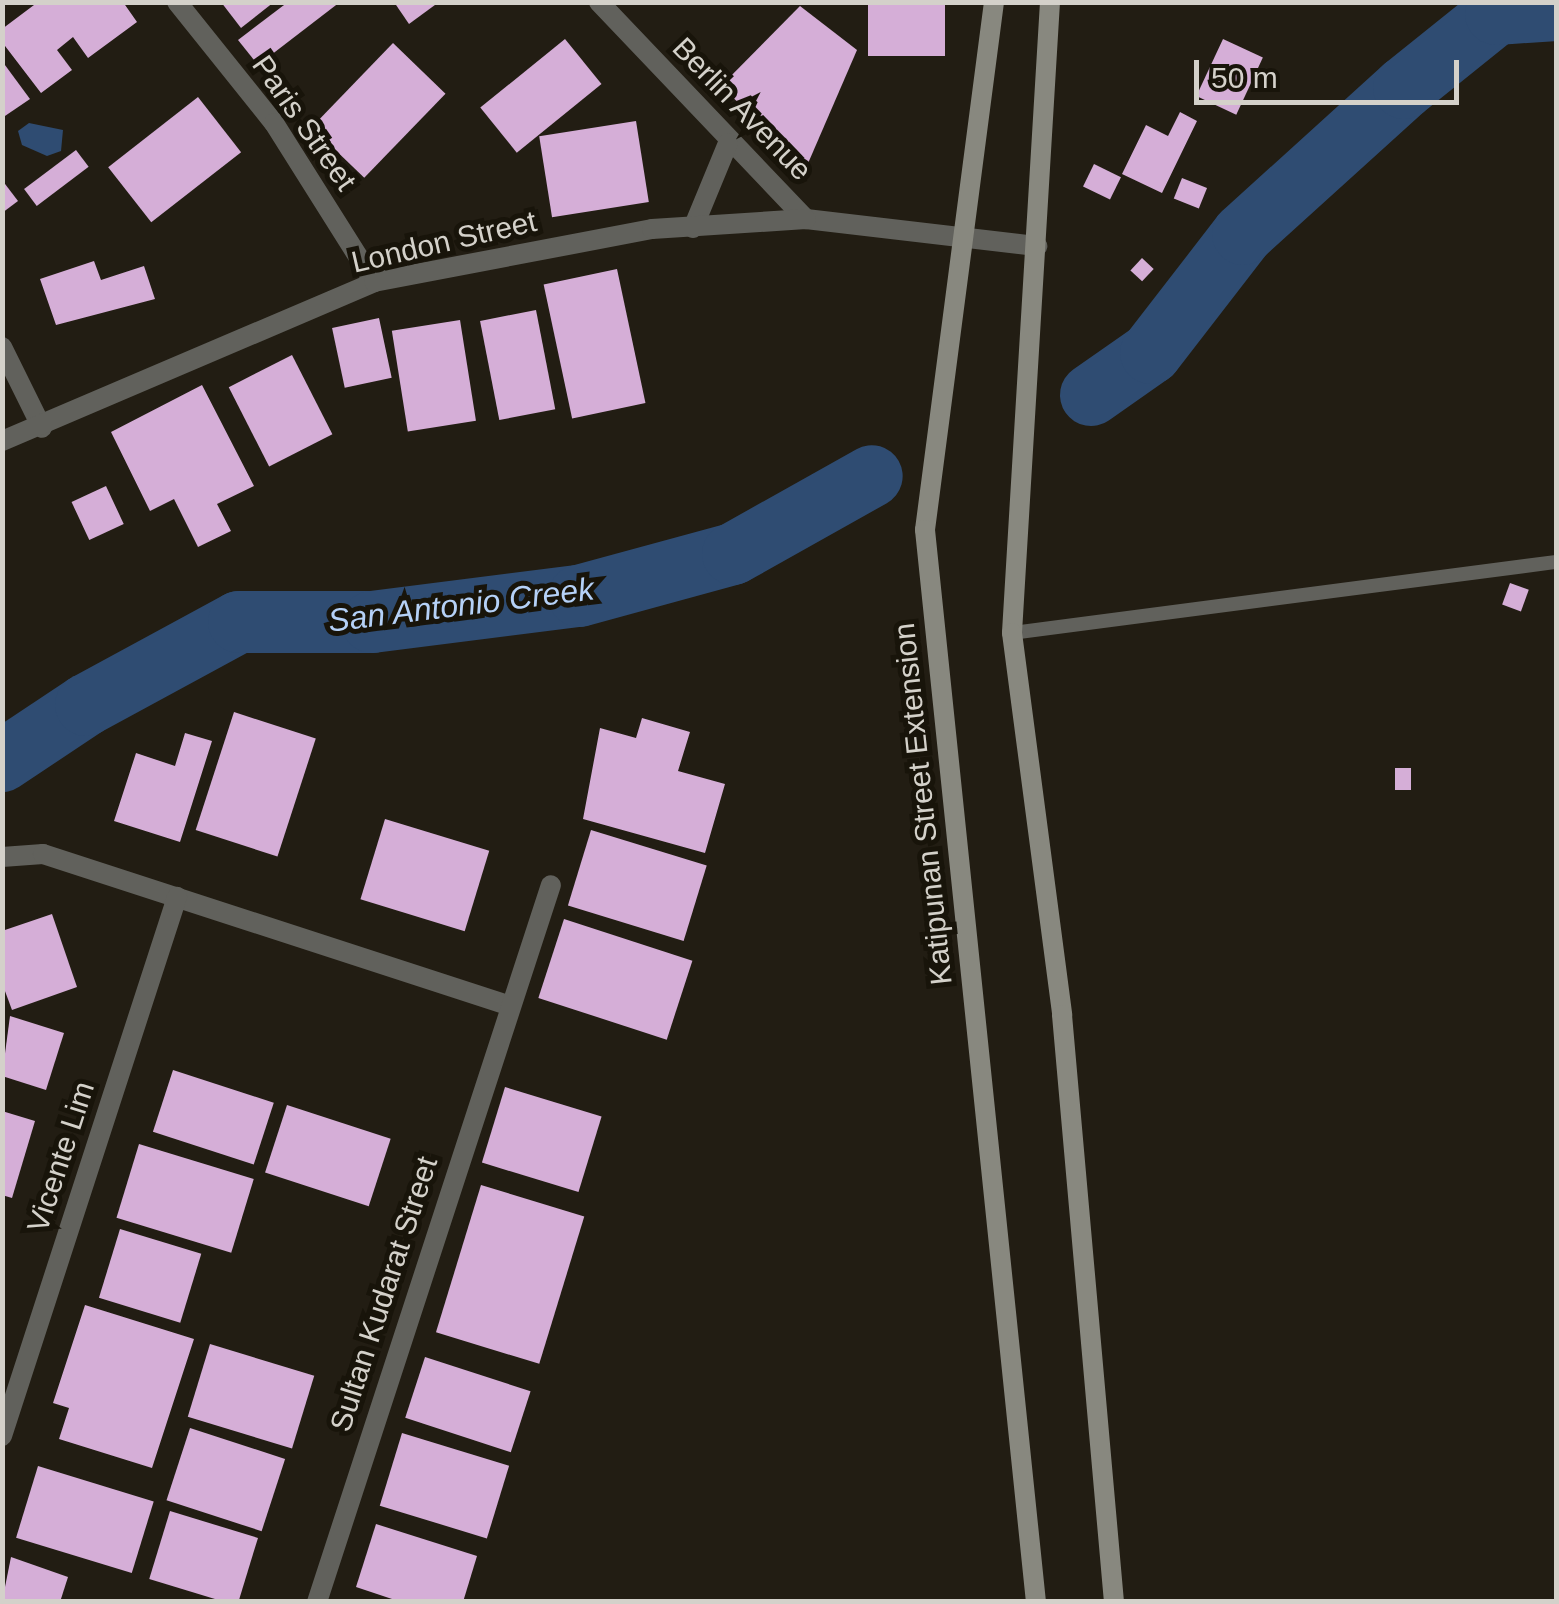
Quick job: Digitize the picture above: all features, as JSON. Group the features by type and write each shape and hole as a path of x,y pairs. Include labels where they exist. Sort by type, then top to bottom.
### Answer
{"street":[{"name":"Paris Street","path":"177,2 274,123 374,282"},
{"name":"Berlin Avenue","path":"598,2 728,143 806,219 1037,246"},
{"name":"Katipunan Street Extension","path":"994,2 925,530 1036,1602"},
{"path":"1050,2 1037,246 1024,364 1012,633 1062,1015 1114,1602"},
{"path":"693,228 728,143"},
{"name":"London Street","path":"2,441 42,428 374,282 652,229 806,219"},
{"path":"2,347 42,428"},
{"path":"2,858 43,854 509,1006"},
{"name":"Sultan Kudarat Street","path":"317,1602 551,885"},
{"name":"Vicente Lim","path":"2,1436 177,896"}],"lane":[{"path":"1012,633 1556,562"}],"water":[{"path":"29,123 63,130 61,151 47,156 22,145 18,131"}],"building":[{"path":"38,2 123,2 137,22 88,58 73,37 57,50 72,70 41,93 2,42 2,29"},
{"path":"221,2 274,2 241,28"},
{"path":"288,2 340,2 258,65 238,40"},
{"path":"394,2 439,2 409,24"},
{"path":"868,2 945,2 945,56 868,56"},
{"path":"800,6 857,50 806,168 721,86"},
{"path":"565,39 602,84 517,153 480,108"},
{"path":"1223,39 1263,58 1236,115 1196,96"},
{"path":"393,43 446,94 364,178 312,127"},
{"path":"2,61 30,99 2,118"},
{"path":"198,97 241,152 151,222 108,167"},
{"path":"1180,112 1197,121 1162,193 1122,174 1146,125 1168,136"},
{"path":"636,121 649,202 552,217 539,136"},
{"path":"76,150 89,167 37,206 24,189"},
{"path":"1094,164 1121,177 1110,200 1083,186"},
{"path":"1182,178 1207,188 1199,209 1174,198"},
{"path":"2,180 18,201 2,213"},
{"path":"1142,258 1154,269 1142,281 1130,270"},
{"path":"94,261 101,280 144,266 155,299 56,325 40,279"},
{"path":"617,269 645,403 572,419 544,285"},
{"path":"536,310 555,409 499,420 480,321"},
{"path":"379,318 392,378 345,388 332,328"},
{"path":"460,320 476,421 408,432 392,331"},
{"path":"292,355 332,434 269,467 229,387"},
{"path":"202,385 254,486 217,504 231,531 198,547 174,499 150,511 111,432"},
{"path":"106,486 124,524 89,540 72,502"},
{"path":"1510,583 1529,590 1521,611 1502,605"},
{"path":"234,712 316,739 277,857 196,830"},
{"path":"642,718 690,732 678,771 725,784 705,853 583,819 600,728 636,738"},
{"path":"185,733 212,741 180,842 114,821 136,753 175,766"},
{"path":"1395,768 1411,768 1411,790 1395,790"},
{"path":"385,819 489,851 465,931 360,899"},
{"path":"591,830 707,865 684,941 568,906"},
{"path":"52,914 77,987 12,1010 2,983 2,931"},
{"path":"564,919 692,961 667,1040 538,998"},
{"path":"10,1016 64,1033 46,1090 2,1076"},
{"path":"173,1070 274,1103 254,1165 153,1132"},
{"path":"505,1087 602,1117 578,1192 482,1163"},
{"path":"287,1105 391,1139 369,1206 265,1173"},
{"path":"2,1111 35,1121 12,1198 2,1195"},
{"path":"139,1144 254,1179 231,1253 116,1218"},
{"path":"481,1185 584,1217 539,1364 436,1332"},
{"path":"120,1229 201,1254 180,1323 99,1298"},
{"path":"85,1305 194,1339 152,1468 59,1439 69,1408 53,1403"},
{"path":"210,1344 314,1376 292,1449 188,1417"},
{"path":"425,1357 531,1391 511,1452 405,1418"},
{"path":"190,1428 285,1459 262,1531 167,1500"},
{"path":"402,1433 509,1466 487,1538 380,1506"},
{"path":"38,1466 154,1501 132,1573 16,1538"},
{"path":"170,1511 258,1538 238,1602 225,1602 149,1579"},
{"path":"376,1524 477,1556 463,1602 401,1602 356,1587"},
{"path":"11,1557 68,1577 60,1602 2,1602"}],"waterway":[{"name":"San Antonio Creek","path":"1091,395 1151,353 1243,234 1404,88 1496,14 1556,10"},
{"name":"San Antonio Creek","path":"2,761 86,705 239,622 372,622 579,596 733,554 872,476"}]}
